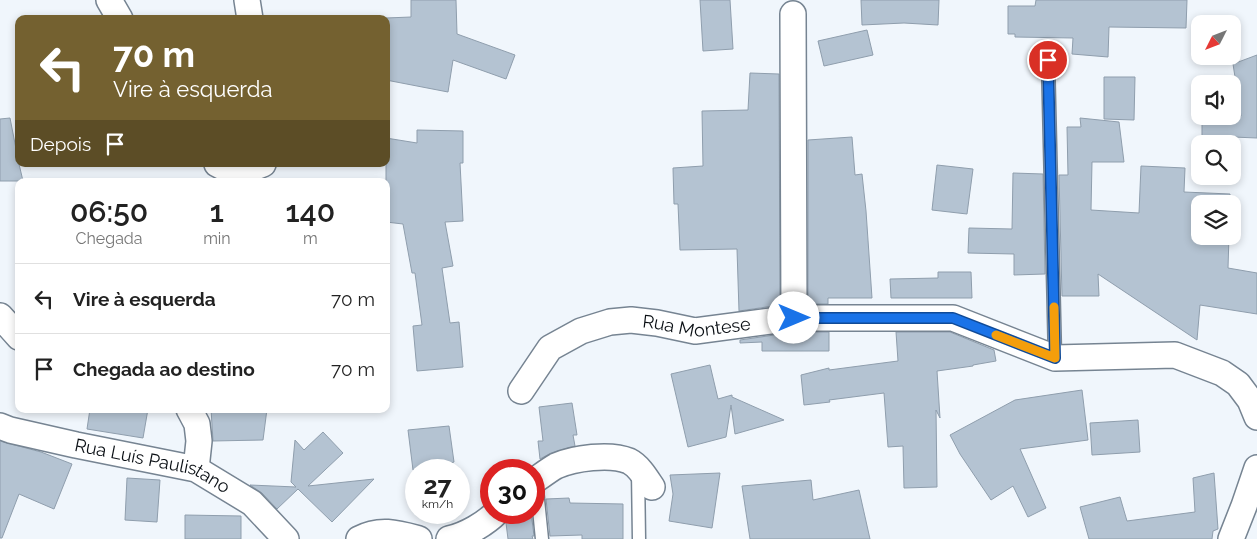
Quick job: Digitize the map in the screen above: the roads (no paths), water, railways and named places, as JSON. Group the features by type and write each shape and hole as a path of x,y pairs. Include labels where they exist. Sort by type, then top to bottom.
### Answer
{"street":[{"path":"109,0 118,15"},
{"path":"247,0 249,15"},
{"path":"793,14 794,318"},
{"path":"222,167 235,171 255,167"},
{"path":"0,316 15,333"},
{"name":"Rua Montese","path":"521,391 550,348 581,331 610,322 631,320 695,331 794,318 953,318 1055,358 1175,355 1222,373 1238,384 1250,400 1257,417"},
{"path":"191,413 197,424 196,468"},
{"name":"Rua Luís Paulistano","path":"0,426 76,445 196,468 252,503 286,539"},
{"path":"545,474 556,466 584,458 611,457 628,461 645,477"},
{"path":"1231,539 1257,468"},
{"path":"449,539 455,538 481,524"},
{"path":"359,539 371,534 385,532 419,539"}],"lane":[{"path":"1048,60 1055,358"},
{"path":"640,539 645,477"},
{"path":"540,524 542,539"}]}
